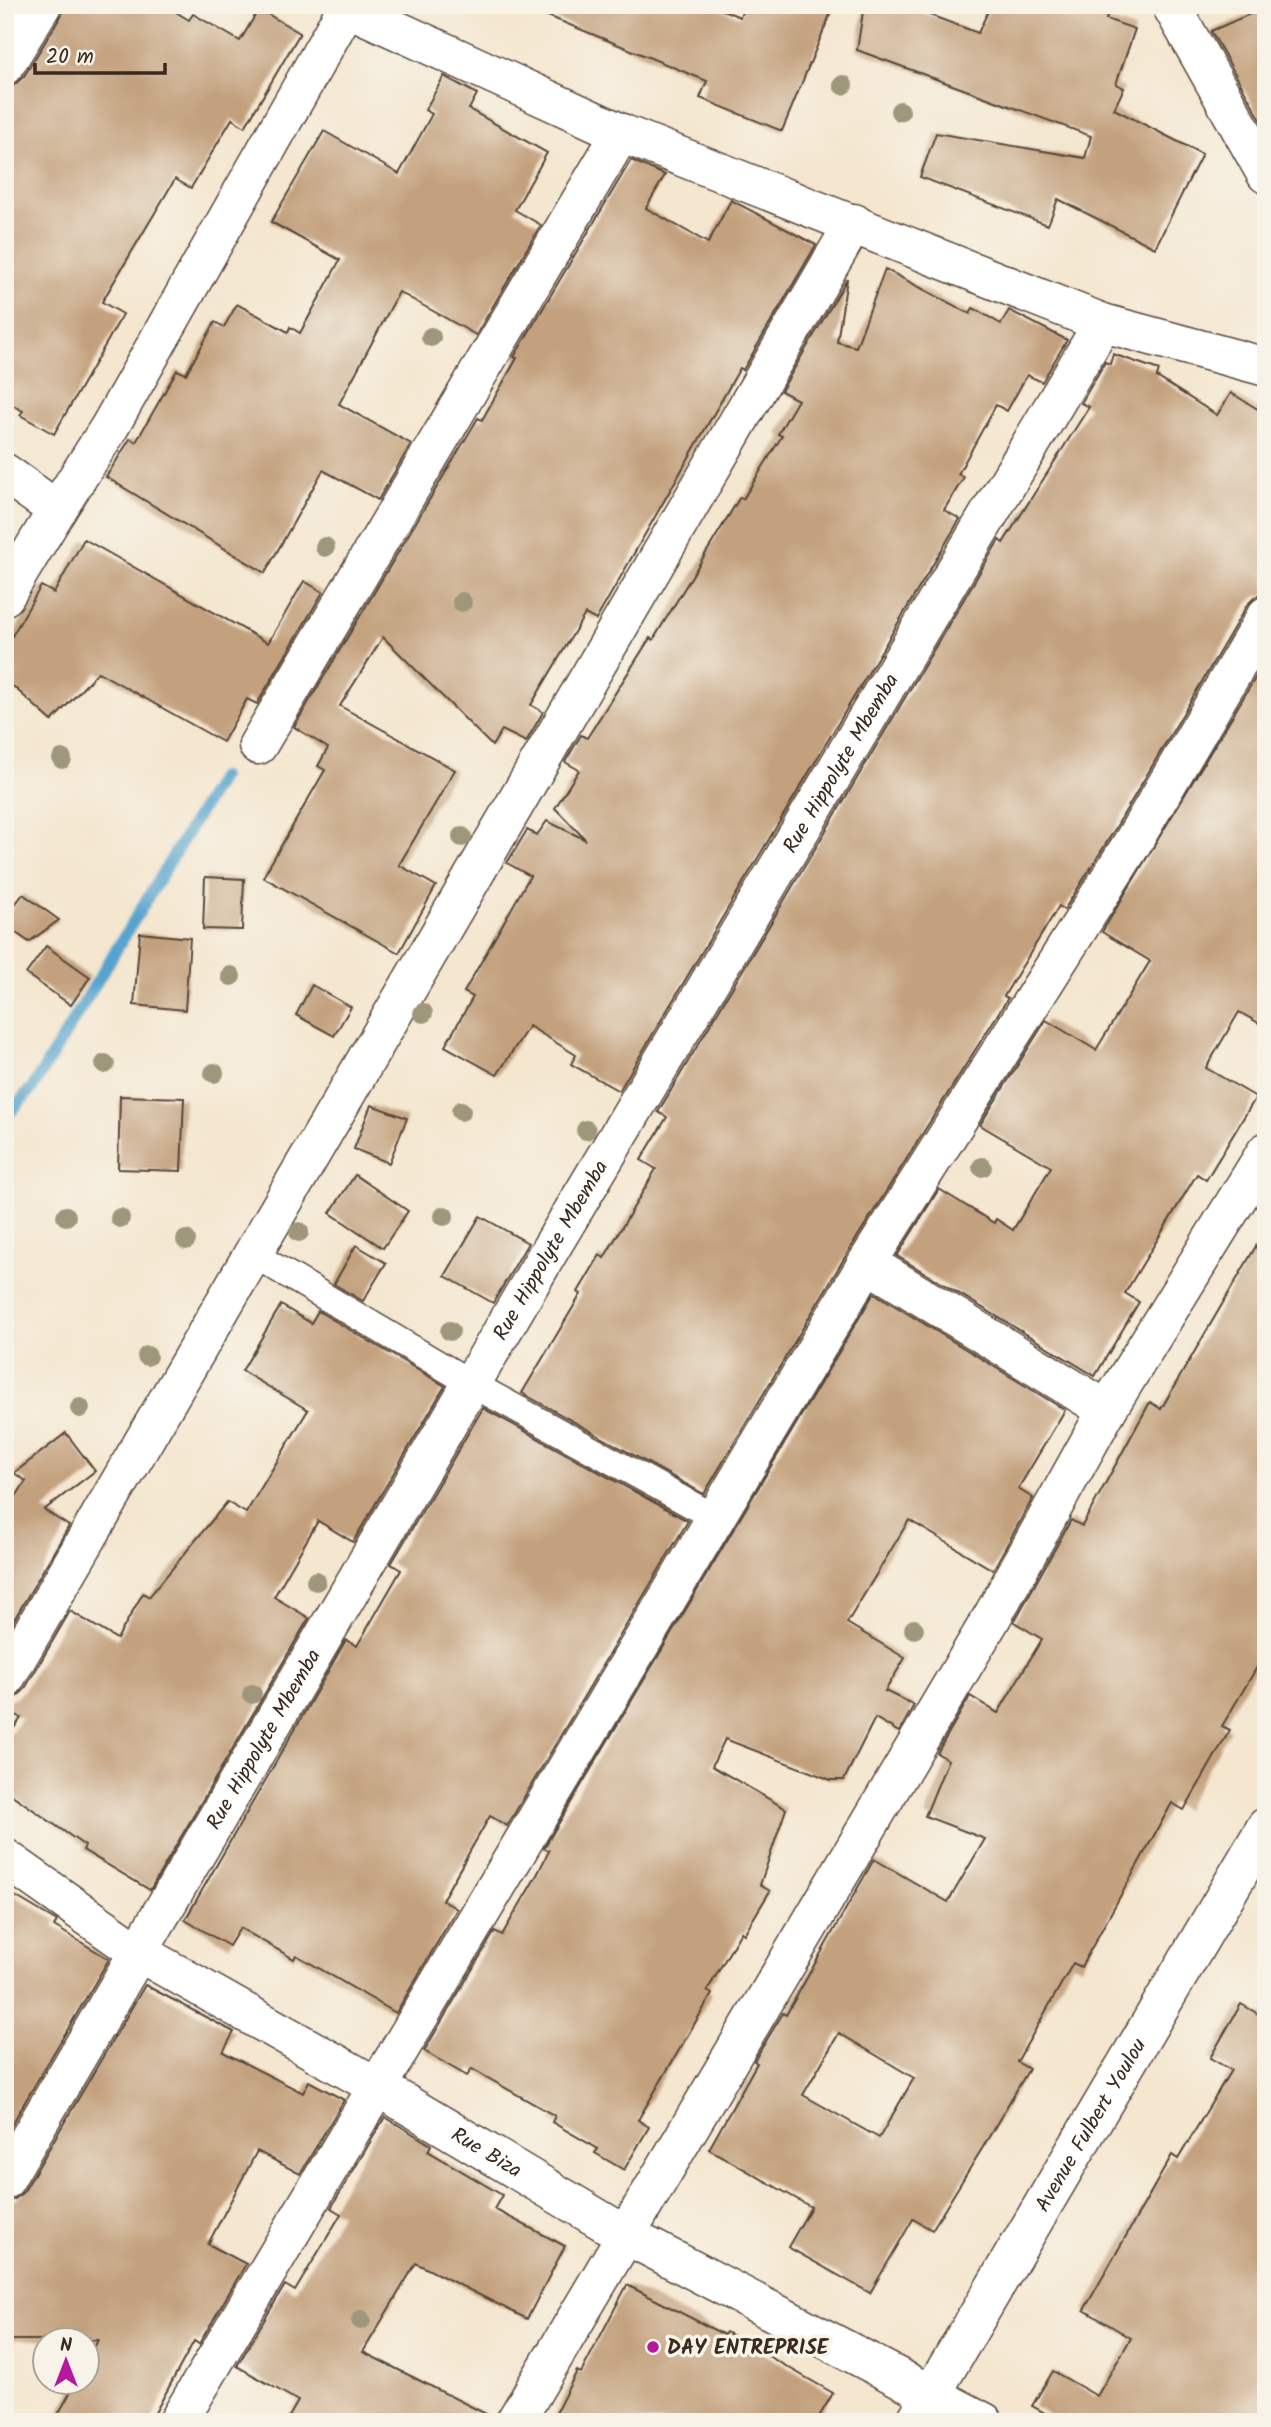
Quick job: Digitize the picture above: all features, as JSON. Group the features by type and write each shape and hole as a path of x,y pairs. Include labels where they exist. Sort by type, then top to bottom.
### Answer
{"street":[{"path":"5,65 42,5"},
{"path":"1171,5 1266,174"},
{"path":"5,596 109,428 344,6 621,133 1102,323 1266,367"},
{"path":"258,745 621,133"},
{"path":"5,1679 854,223"},
{"name":"Rue Hippolyte Mbemba","path":"5,2180 472,1384 1102,323"},
{"path":"5,473 57,510"},
{"path":"177,2422 867,1263 1131,845 1266,616"},
{"path":"515,2422 992,1617 1107,1410 1266,1152"},
{"path":"867,1263 1107,1410"},
{"name":"Avenue Fulbert Youlou","path":"924,2407 1266,1827"},
{"name":"Rue Biza","path":"5,1858 138,1952 376,2085 624,2234 924,2407 984,2422"}],"lane":[{"path":"253,1254 472,1384 714,1517"}],"building":[{"path":"64,5 164,5 189,20 193,14 240,41 259,9 300,33 245,127 232,119 191,188 175,179 102,302 123,314 54,434 20,415 23,411 5,401 5,93 24,76 61,16"},
{"path":"521,5 710,5 740,17 745,5 834,5 782,131 700,98 707,81"},
{"path":"864,5 903,5 978,33 991,5 1111,5 1106,19 1135,29 1116,84 1124,88 1114,109 1202,154 1155,248 1058,199 1048,225 920,177 936,133 1085,158 1091,136 857,50"},
{"path":"1266,7 1266,129 1211,31"},
{"path":"444,76 477,94 469,109 547,153 515,210 541,225 476,335 399,292 339,404 411,444 378,500 323,470 265,573 106,477 130,439 136,442 177,370 186,374 215,322 224,327 237,304 288,332 290,327 300,333 340,260 271,222 324,131 399,174 432,114 425,110"},
{"path":"631,160 665,175 646,208 708,243 731,200 816,245 743,370 740,368 596,620 585,614 531,705 543,712 526,742 502,730 492,746 383,637 340,706 455,770 399,865 436,886 399,953 263,877 325,770 318,766 328,748 294,727 478,418 482,420 517,358 514,357"},
{"path":"885,269 970,314 973,308 1001,324 1009,310 1067,340 1042,382 1027,375 1007,411 996,405 958,474 964,477 944,510 960,519 619,1091 571,1064 576,1055 529,1026 497,1075 445,1046 473,997 464,992 530,876 507,863 527,830 537,835 547,821 586,840 555,808 579,770 565,762 581,735 587,738 650,638 653,640 740,497 743,499 782,436 778,434 798,400 781,391 847,279 837,342 856,347"},
{"path":"1113,354 1159,370 1157,377 1217,415 1231,393 1266,414 1266,594 1255,597 1247,605 1112,834 1064,910 1059,906 1004,996 1008,998 848,1252 704,1494 522,1393 581,1294 578,1292 600,1255 604,1258 656,1169 641,1160 667,1117 658,1112 999,540 1003,543 1089,407 1081,403 1105,362 1110,364"},
{"path":"84,539 268,643 304,581 323,592 257,704 247,699 223,742 98,672 52,721 5,679 5,648 41,586 54,593"},
{"path":"1266,660 1266,1027 1239,1012 1206,1068 1256,1097 1206,1180 1197,1174 1125,1293 1139,1302 1095,1376 897,1256 939,1189 994,1223 996,1219 1013,1230 1051,1167 980,1125 1046,1020 1096,1050 1150,961 1102,932"},
{"path":"205,877 244,879 242,930 203,929"},
{"path":"23,894 59,920 29,942 5,925 5,918"},
{"path":"140,933 190,938 185,1010 134,1005"},
{"path":"46,946 90,977 71,1005 26,974"},
{"path":"312,985 351,1007 334,1036 296,1015"},
{"path":"120,1096 184,1098 181,1171 118,1169"},
{"path":"371,1105 407,1118 389,1163 354,1149"},
{"path":"355,1175 408,1211 383,1248 330,1213"},
{"path":"480,1216 528,1243 493,1303 445,1276"},
{"path":"1266,1229 1266,1652 1222,1726 1230,1730 1184,1810 1172,1803 1081,1967 1073,1963 1017,2062 1029,2069 932,2230 913,2219 870,2293 788,2247 811,2207 709,2149 757,2063 754,2061 783,2013 786,2015 874,1859 948,1902 985,1839 925,1816 948,1760 937,1753 970,1696 998,1713 1042,1639 1014,1622 1071,1520 1082,1526 1150,1402 1161,1409","holes":["839,2033 914,2078 879,2138 803,2095"]},
{"path":"356,1245 386,1263 363,1301 334,1284"},
{"path":"874,1293 1065,1410 1018,1489 1033,1498 993,1570 909,1520 847,1623 905,1658 885,1691 914,1705 899,1732 875,1718 844,1780 831,1780 725,1739 712,1766 786,1809 760,1885 770,1891 744,1934 741,1932 707,1991 712,1994 638,2120 649,2127 624,2170 595,2153 598,2149 552,2122 555,2116 472,2069 467,2076 424,2051 495,1931 502,1935 549,1851 544,1848"},
{"path":"281,1305 311,1323 318,1311 445,1386 353,1542 318,1521 274,1597 309,1618 150,1890 83,1850 85,1846 5,1790 5,1741 21,1718 5,1708 5,1701 15,1698 24,1690 70,1611 117,1639 143,1593 149,1597 227,1502 246,1513 308,1410 242,1371"},
{"path":"483,1408 688,1521 507,1826 490,1816 442,1900 457,1909 396,2013 296,1955 294,1959 240,1928 229,1946 185,1920 346,1640 357,1646 401,1570 391,1564"},
{"path":"66,1433 95,1471 44,1510 69,1526 5,1635 5,1513 26,1481 14,1473"},
{"path":"5,1890 57,1921 54,1926 109,1959 5,2136"},
{"path":"145,1985 234,2032 223,2052 303,2093 309,2081 344,2100 300,2174 257,2151 208,2244 246,2264 199,2344 194,2341 150,2422 54,2422 68,2396 102,2396 102,2326 32,2326 32,2340 5,2340 5,2202 15,2199 24,2191"},
{"path":"1241,2004 1262,2016 1266,2010 1266,2422 1061,2422 1032,2406 1053,2371 1097,2396 1131,2338 1084,2310 1172,2155 1178,2159 1231,2070 1210,2058"},
{"path":"385,2117 431,2145 428,2151 502,2195 494,2209 565,2246 527,2319 416,2263 363,2352 494,2418 493,2422 286,2422 298,2401 237,2366 285,2285 295,2291 341,2214 331,2208"},
{"path":"627,2285 724,2335 726,2332 833,2393 816,2422 551,2422 577,2371 581,2373"}],"waterway":[{"path":"5,1118 33,1087 221,777"}],"place":[{"name":"DAY ENTREPRISE","path":"653,2347"}]}
